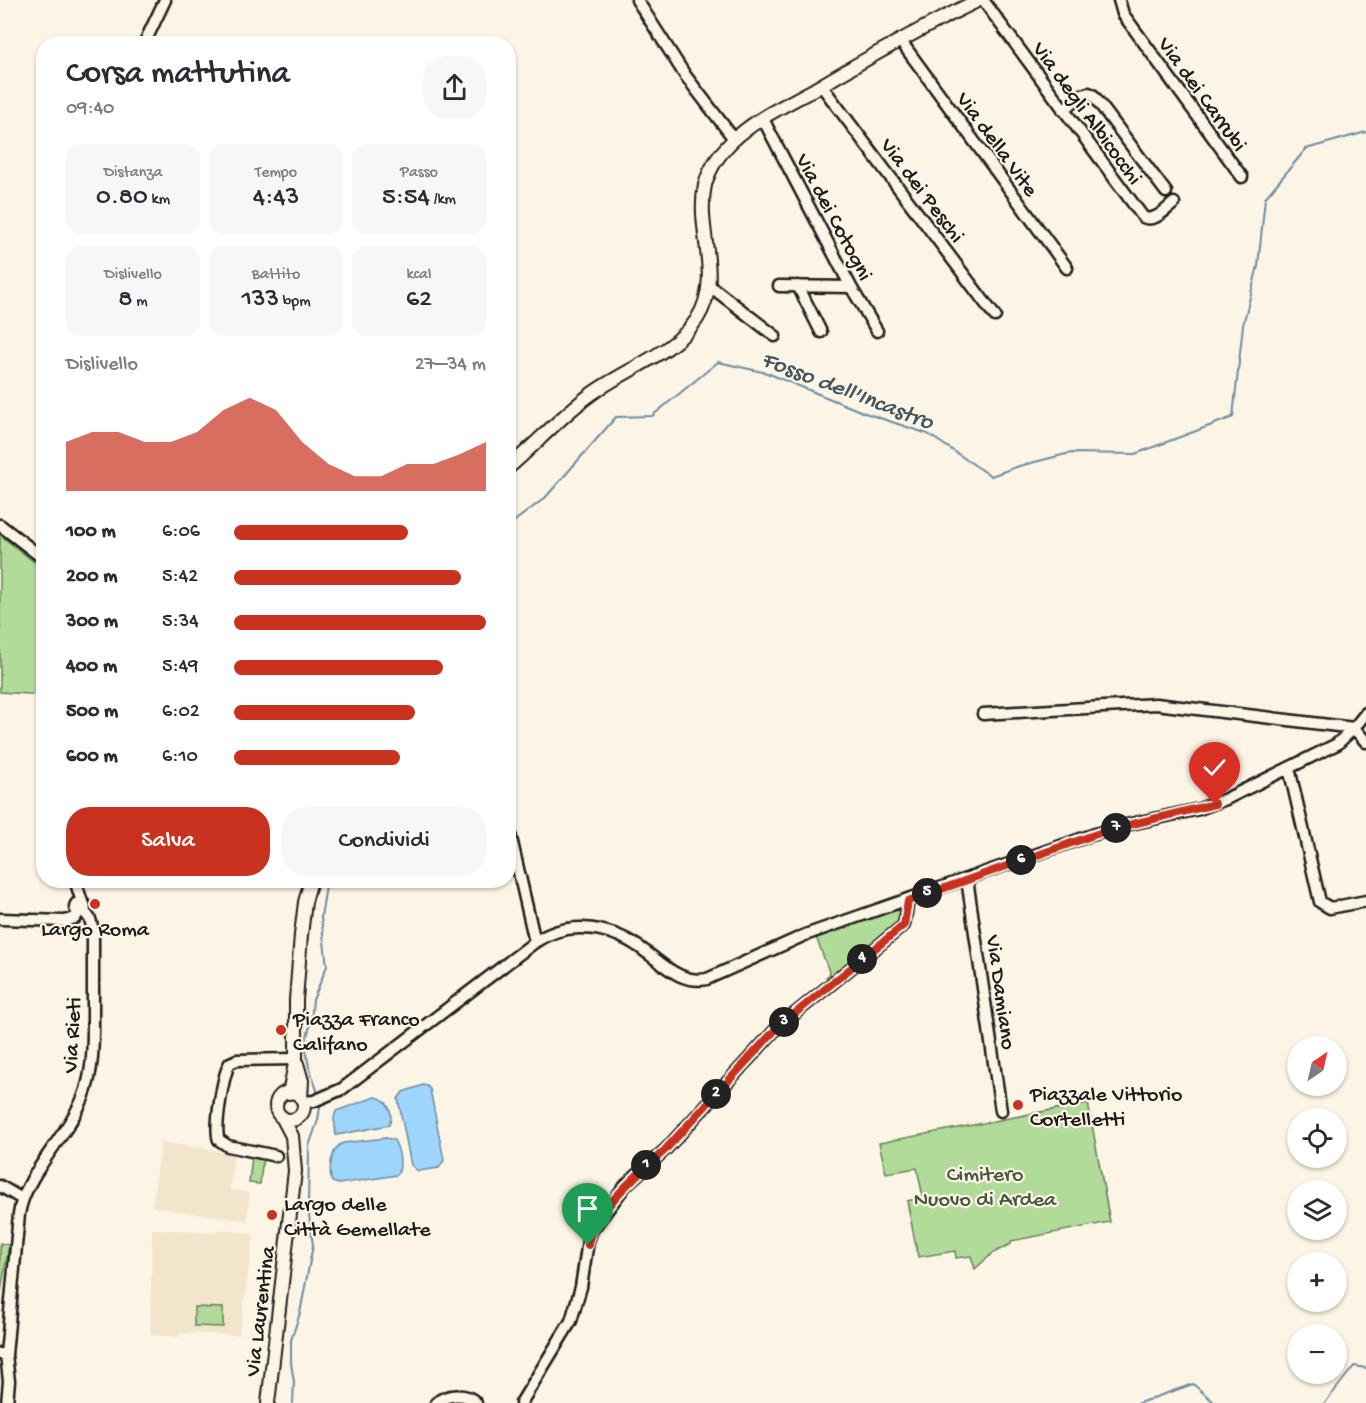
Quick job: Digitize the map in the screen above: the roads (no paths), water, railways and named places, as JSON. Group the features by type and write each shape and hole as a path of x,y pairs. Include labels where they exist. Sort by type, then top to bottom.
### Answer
{"main road":[{"path":"516,461 590,395 665,348 687,331 701,312 710,286 704,223 704,190 713,166 734,139 763,119 900,40 981,0"},
{"path":"289,1093 296,1059 296,1000 301,935 309,888"},
{"path":"296,1059 306,1100 303,1110 299,1117 291,1120 279,1114 277,1105 280,1097 293,1093 306,1100"},
{"name":"Via Laurentina","path":"282,1117 292,1136 295,1153"},
{"name":"Via Laurentina","path":"268,1403 293,1192 299,1117"}],"street":[{"path":"148,36 165,0"},
{"path":"637,0 685,75 734,139"},
{"name":"Via degli Albicocchi","path":"981,0 1143,217 1152,219 1174,203"},
{"name":"Via dei Carrubi","path":"1119,0 1123,14 1242,177"},
{"name":"Via della Vite","path":"900,40 1067,268"},
{"name":"Via dei Peschi","path":"821,85 995,316"},
{"path":"1064,110 1084,94 1093,95 1166,192"},
{"name":"Via dei Cotogni","path":"763,119 851,288 877,331"},
{"path":"710,286 775,336"},
{"path":"779,286 851,288"},
{"path":"798,286 821,332"},
{"path":"0,525 36,553"},
{"path":"0,531 36,560"},
{"path":"983,714 1156,704 1354,728 1366,742"},
{"path":"306,1100 331,1095 342,1089 551,933 568,928 597,929 632,942 678,975 700,980 722,974 806,935 1108,830 1210,805 1337,744 1366,713"},
{"path":"1289,768 1320,902 1330,908 1366,901"},
{"path":"516,858 536,942"},
{"name":"Via Damiano","path":"967,879 1001,1111"},
{"name":"Via Rieti","path":"7,1403 9,1381 3,1354 22,1199 28,1185 71,1122 83,1099 93,1050 93,930 90,919 81,909 77,888"},
{"path":"521,1403 571,1321 592,1230 623,1188 643,1167 664,1151 777,1028 904,925 908,901"},
{"path":"0,919 65,921 75,918 81,909"},
{"path":"276,1156 228,1146 219,1140 216,1130 226,1073 230,1063 237,1060 296,1059"},
{"path":"0,1186 22,1199"},
{"path":"436,1403 451,1395 470,1397 476,1403"}],"water":[{"path":"423,1085 430,1089 444,1160 439,1168 418,1171 411,1165 398,1099 403,1092"},
{"path":"375,1097 383,1100 389,1107 391,1116 389,1125 336,1135 334,1118 336,1111"},
{"path":"386,1138 394,1140 400,1158 397,1175 339,1184 332,1182 330,1172 333,1154 339,1146 343,1143"}],"waterway":[{"name":"Fosso dell'Incastro","path":"516,520 545,498 616,417 652,416 718,362 767,373 865,413 928,434 991,476 1070,453 1135,454 1233,417 1243,325 1258,266 1265,198 1306,149 1366,132"},
{"name":"Fosso dell'Incastro","path":"319,1096 309,1067 305,1044 311,1022 313,1000 327,966 321,917 326,888"},
{"name":"Fosso dell'Incastro","path":"293,1403 291,1340 300,1313 313,1245 308,1208 309,1146 318,1120 321,1101"},
{"path":"1325,1403 1354,1366 1366,1368"},
{"path":"1139,1403 1193,1384 1215,1403"}],"place":[{"name":"Largo Roma","path":"95,904"},
{"name":"Piazza Franco Califano","path":"281,1030"},
{"name":"Piazzale Vittorio Cortelletti","path":"1018,1105"},
{"name":"Largo delle Città Gemellate","path":"272,1215"}],"park label":[{"name":"Cimitero Nuovo di Ardea","path":"985,1184"}]}
